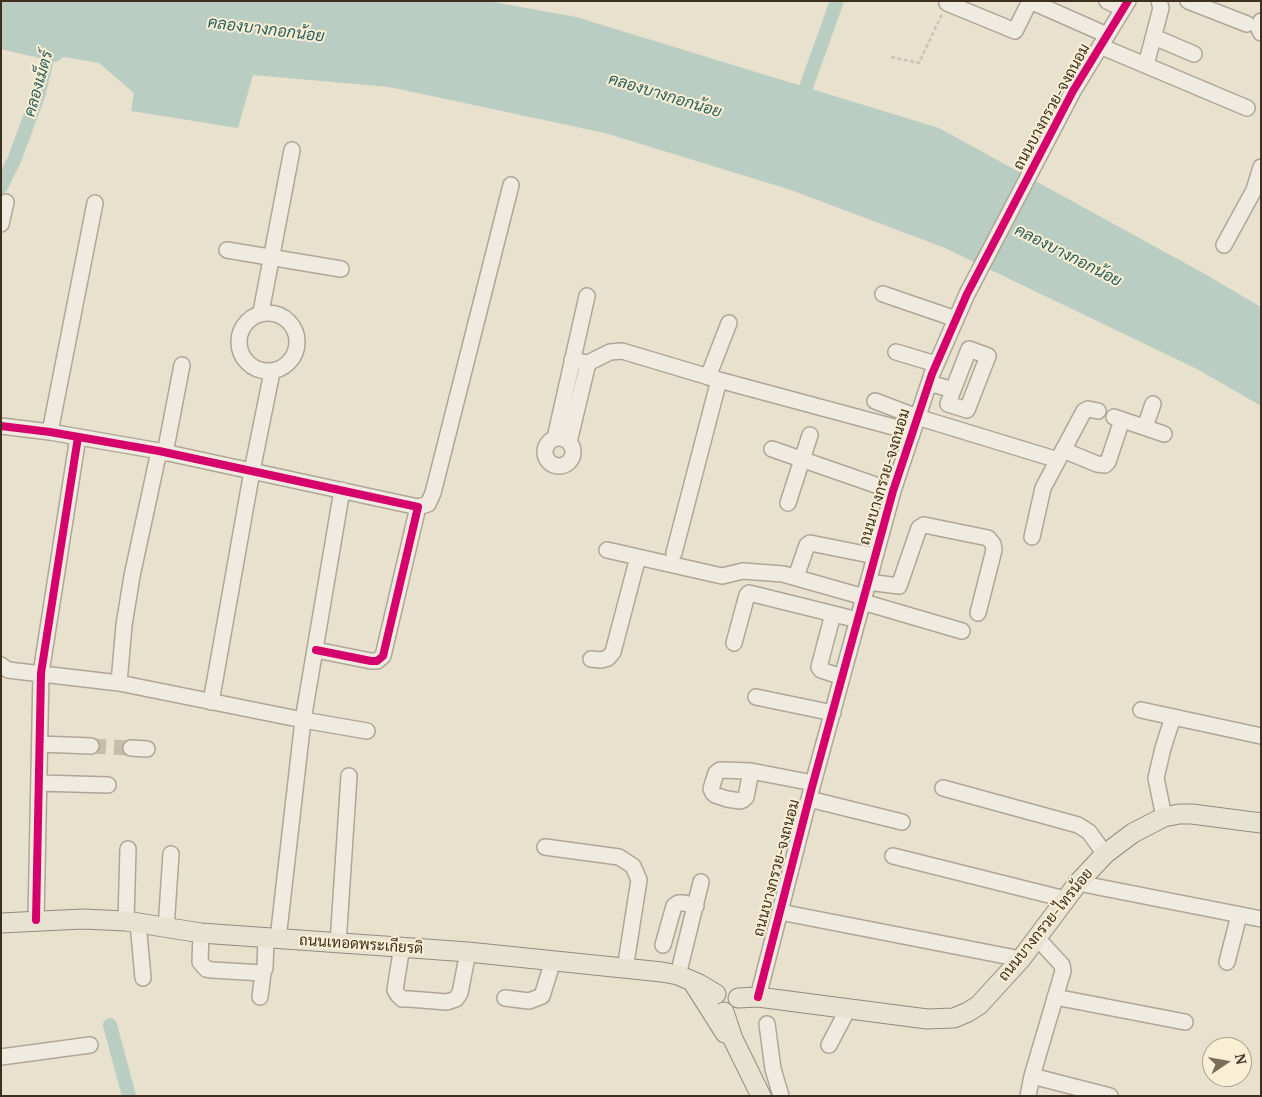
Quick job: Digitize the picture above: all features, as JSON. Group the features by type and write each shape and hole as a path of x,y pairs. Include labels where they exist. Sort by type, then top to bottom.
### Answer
{"main road":[{"name":"ถนนบางกรวย-ไทรน้อย","path":"738,998 758,997 927,1019 954,1018 979,1005 1022,959 1078,883 1105,854 1133,832 1164,817 1179,814 1261,823"},
{"name":"ถนนเทอดพระเกียรติ","path":"1,923 83,919 132,922 200,933 468,952 662,972 685,978 716,994"},
{"path":"685,978 723,1032 735,1043"},
{"path":"724,1012 733,1010 736,1007 738,998 729,989 724,989 716,994 715,1003 724,1012 735,1043 761,1096"},
{"path":"735,1043 737,1020 743,1009 758,997"}],"street":[{"path":"1107,1 1126,5"},
{"path":"1188,1 1209,5 1254,23 1258,26 1261,34"},
{"path":"947,3 1015,31 1030,2 1104,40 1146,65 1247,108"},
{"path":"1146,65 1162,2"},
{"name":"ถนนบางกรวย-จงถนอม","path":"758,997 813,783 893,491 936,364 967,294 1072,91 1126,5"},
{"path":"1154,37 1194,54"},
{"path":"262,312 292,150"},
{"path":"1224,245 1257,191 1261,167"},
{"path":"1,426 50,432 162,452 418,507 428,504 433,493 511,185"},
{"path":"1,224 6,202"},
{"path":"50,432 95,203"},
{"path":"228,250 341,269"},
{"path":"883,294 956,319"},
{"path":"587,296 572,360 562,440 588,363"},
{"path":"262,312 277,313 290,322 297,337 296,353 286,365 272,372 254,368 242,355 238,338 246,322 262,312"},
{"path":"674,553 714,378 729,323"},
{"path":"572,360 588,363 610,352 622,351 912,432"},
{"path":"896,352 936,364"},
{"path":"119,683 124,625 132,576 182,365"},
{"path":"211,702 252,471 272,372"},
{"path":"929,383 953,390"},
{"path":"875,401 917,417 1105,465 1108,462 1118,418 1164,434"},
{"path":"1145,427 1153,404"},
{"path":"1032,537 1043,488 1084,411 1098,411"},
{"path":"788,503 810,435"},
{"path":"36,920 41,674 78,437"},
{"path":"772,449 893,491"},
{"path":"260,997 262,973 272,939 303,720 342,490"},
{"path":"316,650 370,661 377,661 383,656 418,507"},
{"path":"865,594 899,586 918,528 924,525 988,538 993,544 994,550 978,613"},
{"path":"796,578 810,543 875,556"},
{"path":"607,550 722,576 743,571 783,574 865,594 962,631"},
{"path":"591,659 601,660 608,658 613,652 638,557"},
{"path":"734,642 747,595 749,594 858,620"},
{"path":"833,614 820,657 819,667 821,670 842,677"},
{"path":"1,665 8,670 119,683 367,731"},
{"path":"756,698 833,713"},
{"path":"1140,710 1261,736"},
{"path":"1164,817 1156,778 1173,717"},
{"path":"40,744 91,746"},
{"path":"131,748 147,748"},
{"path":"751,771 813,783"},
{"path":"338,944 349,776"},
{"path":"39,783 108,785"},
{"path":"944,788 1078,825 1089,832 1105,854"},
{"path":"809,799 902,822"},
{"path":"545,847 619,857 633,866 639,880 625,969"},
{"path":"128,849 132,922 143,978"},
{"path":"166,928 171,854"},
{"path":"893,856 1065,899"},
{"path":"685,978 701,882"},
{"path":"1078,883 1261,919"},
{"path":"663,946 674,906 678,903 684,903 696,906"},
{"path":"780,912 1022,959"},
{"path":"1228,962 1239,915"},
{"path":"200,933 200,962 206,969 262,973"},
{"path":"1028,1096 1032,1076 1063,971 1062,965 1038,939"},
{"path":"402,946 395,990 402,999 447,1002 456,999 460,993 468,952"},
{"path":"505,998 529,1000 542,996 553,961"},
{"path":"1055,997 1185,1022"},
{"path":"829,1045 848,1009"},
{"path":"767,1024 773,1069 781,1096"},
{"path":"1,1057 90,1045"},
{"path":"1032,1076 1110,1096"}],"path":[{"path":"891,57 919,63 947,3"}],"water":[{"name":"คลองบางกอกน้อย","path":"1,1 488,1 576,17 939,128 1203,273 1261,307 1261,406 1197,369 945,248 791,190 605,133 389,87 253,75 238,128 131,111 134,93 99,63 64,57 56,62 1,49"}],"waterway":[{"path":"800,104 837,1"},
{"name":"คลองเม็ตร์","path":"1,187 15,158 39,93 51,42"},
{"path":"110,1025 129,1096"}],"tunnel":[{"path":"91,746 131,748"}],"cycle path":[{"path":"758,997 812,787 893,491 932,374 967,294 1073,91 1128,1"},
{"path":"1,426 50,432 159,451 418,507 383,656 377,661 371,661 316,650"},
{"path":"36,920 41,673 78,437"}]}
